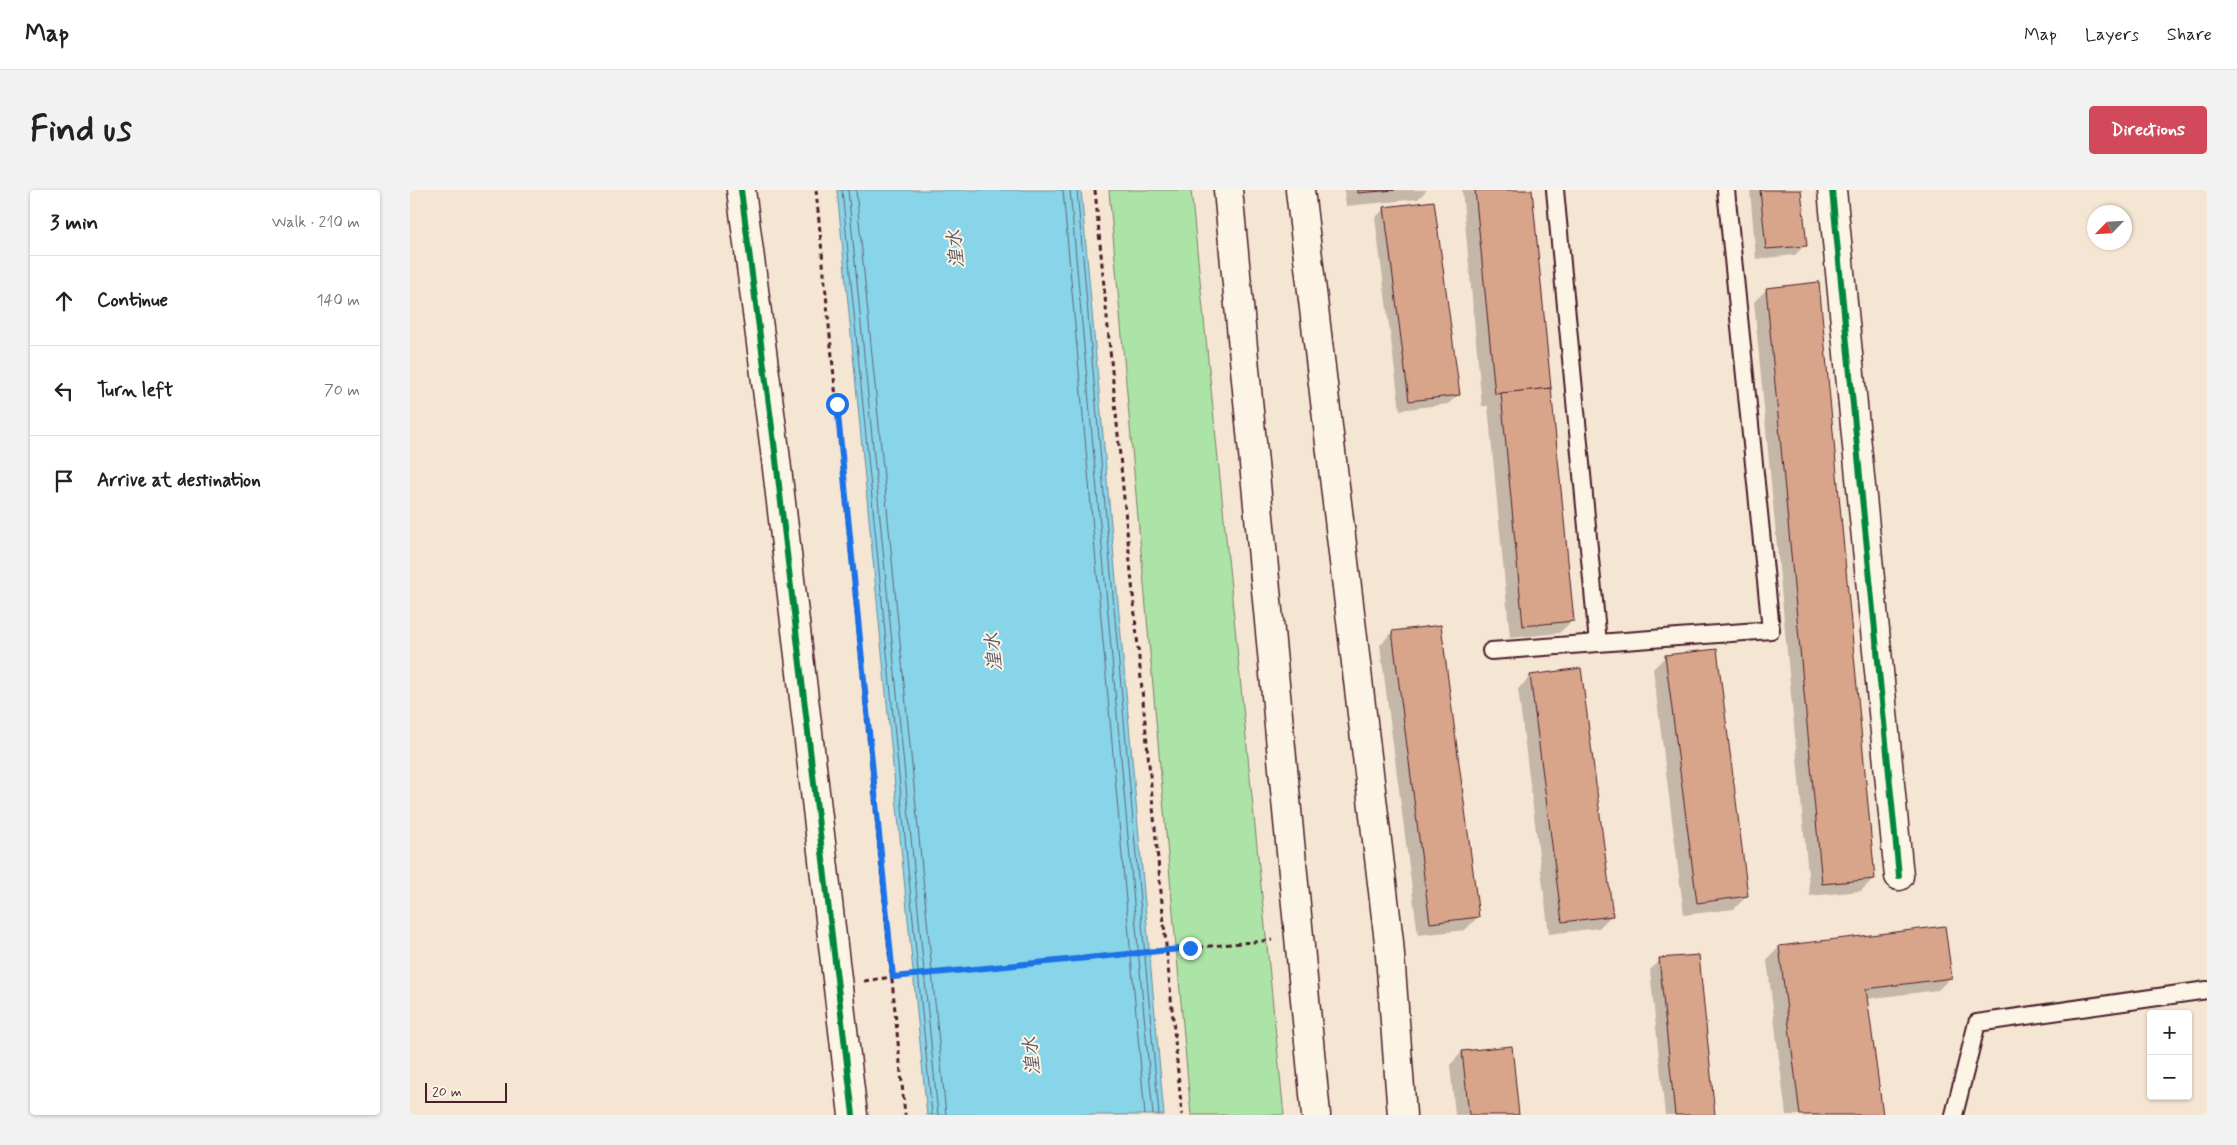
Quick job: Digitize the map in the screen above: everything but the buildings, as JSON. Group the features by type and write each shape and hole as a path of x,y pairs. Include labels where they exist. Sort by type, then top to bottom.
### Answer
{"main road":[{"path":"741,190 774,443 853,1115"},
{"path":"1228,190 1316,1115"},
{"path":"1300,190 1389,942 1402,1115"},
{"path":"1832,190 1899,876"}],"lane":[{"path":"1555,190 1598,642"},
{"path":"1491,651 1771,630 1726,190"},
{"path":"1954,1115 1977,1023 2207,990"}],"path":[{"path":"816,190 905,1115"},
{"path":"1095,190 1182,1115"},
{"path":"893,977 1300,937"}],"green space":[{"path":"1109,190 1191,190 1284,1115 1191,1115"}],"water":[{"name":"湟水","path":"837,190 1081,190 1164,1115 927,1115"}],"cycle path":[{"path":"741,190 774,443 853,1115"},
{"path":"1832,190 1899,876"}],"route":[{"path":"837,404 893,977 1190,948"}]}
